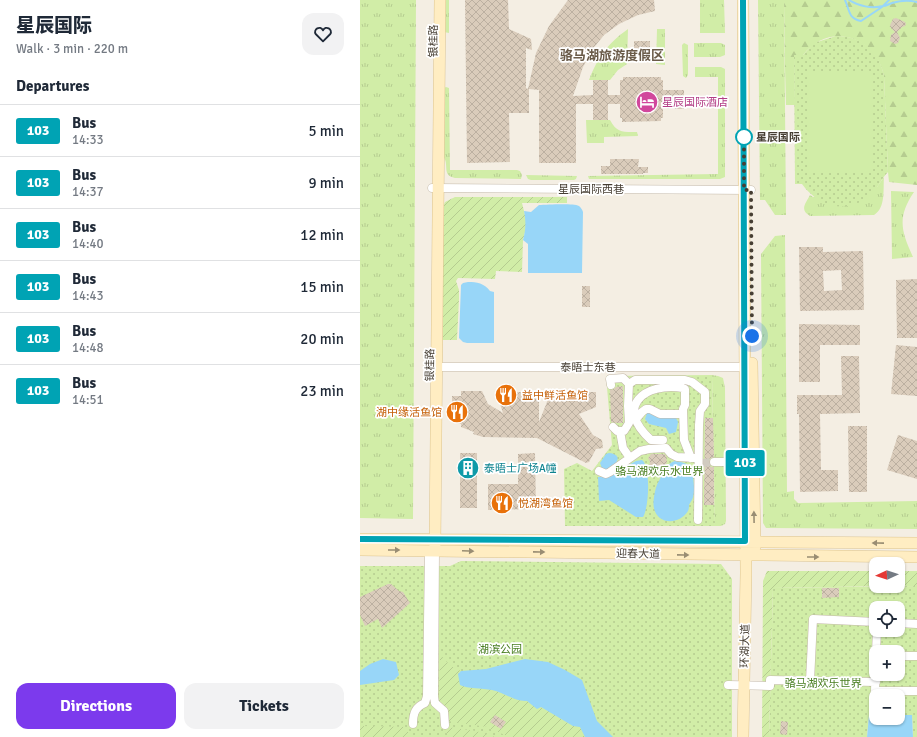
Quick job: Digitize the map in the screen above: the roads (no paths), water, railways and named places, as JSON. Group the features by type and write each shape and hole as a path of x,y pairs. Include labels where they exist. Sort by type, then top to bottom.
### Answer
{"street":[{"name":"银桂路","path":"425,704 427,696 432,545 435,188 433,0"},
{"name":"银桂路","path":"435,188 440,0"},
{"path":"743,0 747,190 750,541"},
{"path":"749,0 745,367 750,541"},
{"name":"星辰国际西巷","path":"435,188 747,190"},
{"name":"泰晤士东巷","path":"434,367 745,367"},
{"path":"611,385 610,379 623,378 629,384 629,424 624,431 617,429 623,448 630,458"},
{"path":"629,384 635,380 685,380 692,382 705,392 705,404 701,409 699,416 698,520"},
{"path":"663,440 651,440 640,429 635,420 636,402 644,394 657,388 681,387 685,389 685,404 683,409 684,440 687,449 698,460"},
{"path":"635,420 646,409 660,414 683,414"},
{"path":"599,471 606,474 644,449 666,448 671,454 677,457 698,460"},
{"path":"714,462 730,462"},
{"name":"迎春大道","path":"360,539 432,545 750,556 917,557"},
{"name":"迎春大道","path":"360,550 432,545 750,541 917,543"},
{"name":"环湖大道","path":"743,737 750,541"},
{"name":"银桂路","path":"432,545 434,697 435,704 444,711 445,725"},
{"path":"810,681 813,619 869,622"},
{"path":"905,623 917,624"},
{"path":"905,656 917,656"},
{"path":"728,685 770,686 770,680 876,682 875,691 917,691"},
{"path":"413,724 413,716 417,708 425,704 435,704"}],"water":[{"path":"539,205 576,205 582,209 582,273 528,273 528,244 523,240 525,233 524,211 531,212"},
{"path":"468,282 480,284 494,292 494,343 467,343 463,342 459,338 461,285"},
{"path":"649,412 676,418 678,422 676,432 669,434 666,428 649,424 645,419 647,413"},
{"path":"606,454 614,454 618,458 616,463 609,471 602,468 600,463"},
{"path":"642,460 647,470 648,478 647,505 643,517 636,517 609,500 599,501 598,477 609,476 636,461"},
{"path":"675,461 687,464 692,469 694,493 688,511 677,520 671,521 660,518 656,513 654,497 664,471 672,462"},
{"path":"383,659 396,662 399,675 394,680 360,685 360,671 370,664"},
{"path":"525,659 548,662 582,680 597,721 613,737 585,737 580,727 573,726 541,707 537,709 527,701 518,700 492,690 460,685 458,674 461,671 486,669"},
{"path":"869,715 869,725 905,725 905,715 912,715 913,737 867,737"}],"waterway":[{"path":"845,0 852,16 861,21 882,7 889,0"},
{"path":"849,0 870,7 885,6 901,1 917,2"}],"tunnel":[{"path":"702,463 714,462"}],"place":[{"name":"星辰国际酒店","path":"647,102"},
{"name":"星辰国际","path":"744,137"},
{"name":"益中鲜活鱼馆","path":"506,395"},
{"name":"湖中缘活鱼馆","path":"457,412"},
{"name":"泰晤士广场A幢","path":"468,468"},
{"name":"悦湖湾鱼馆","path":"502,503"}],"district":[{"name":"骆马湖旅游度假区","path":"612,56"}],"park label":[{"name":"骆马湖欢乐水世界","path":"659,471"},
{"name":"湖滨公园","path":"500,649"},
{"name":"骆马湖欢乐世界","path":"823,683"}]}
